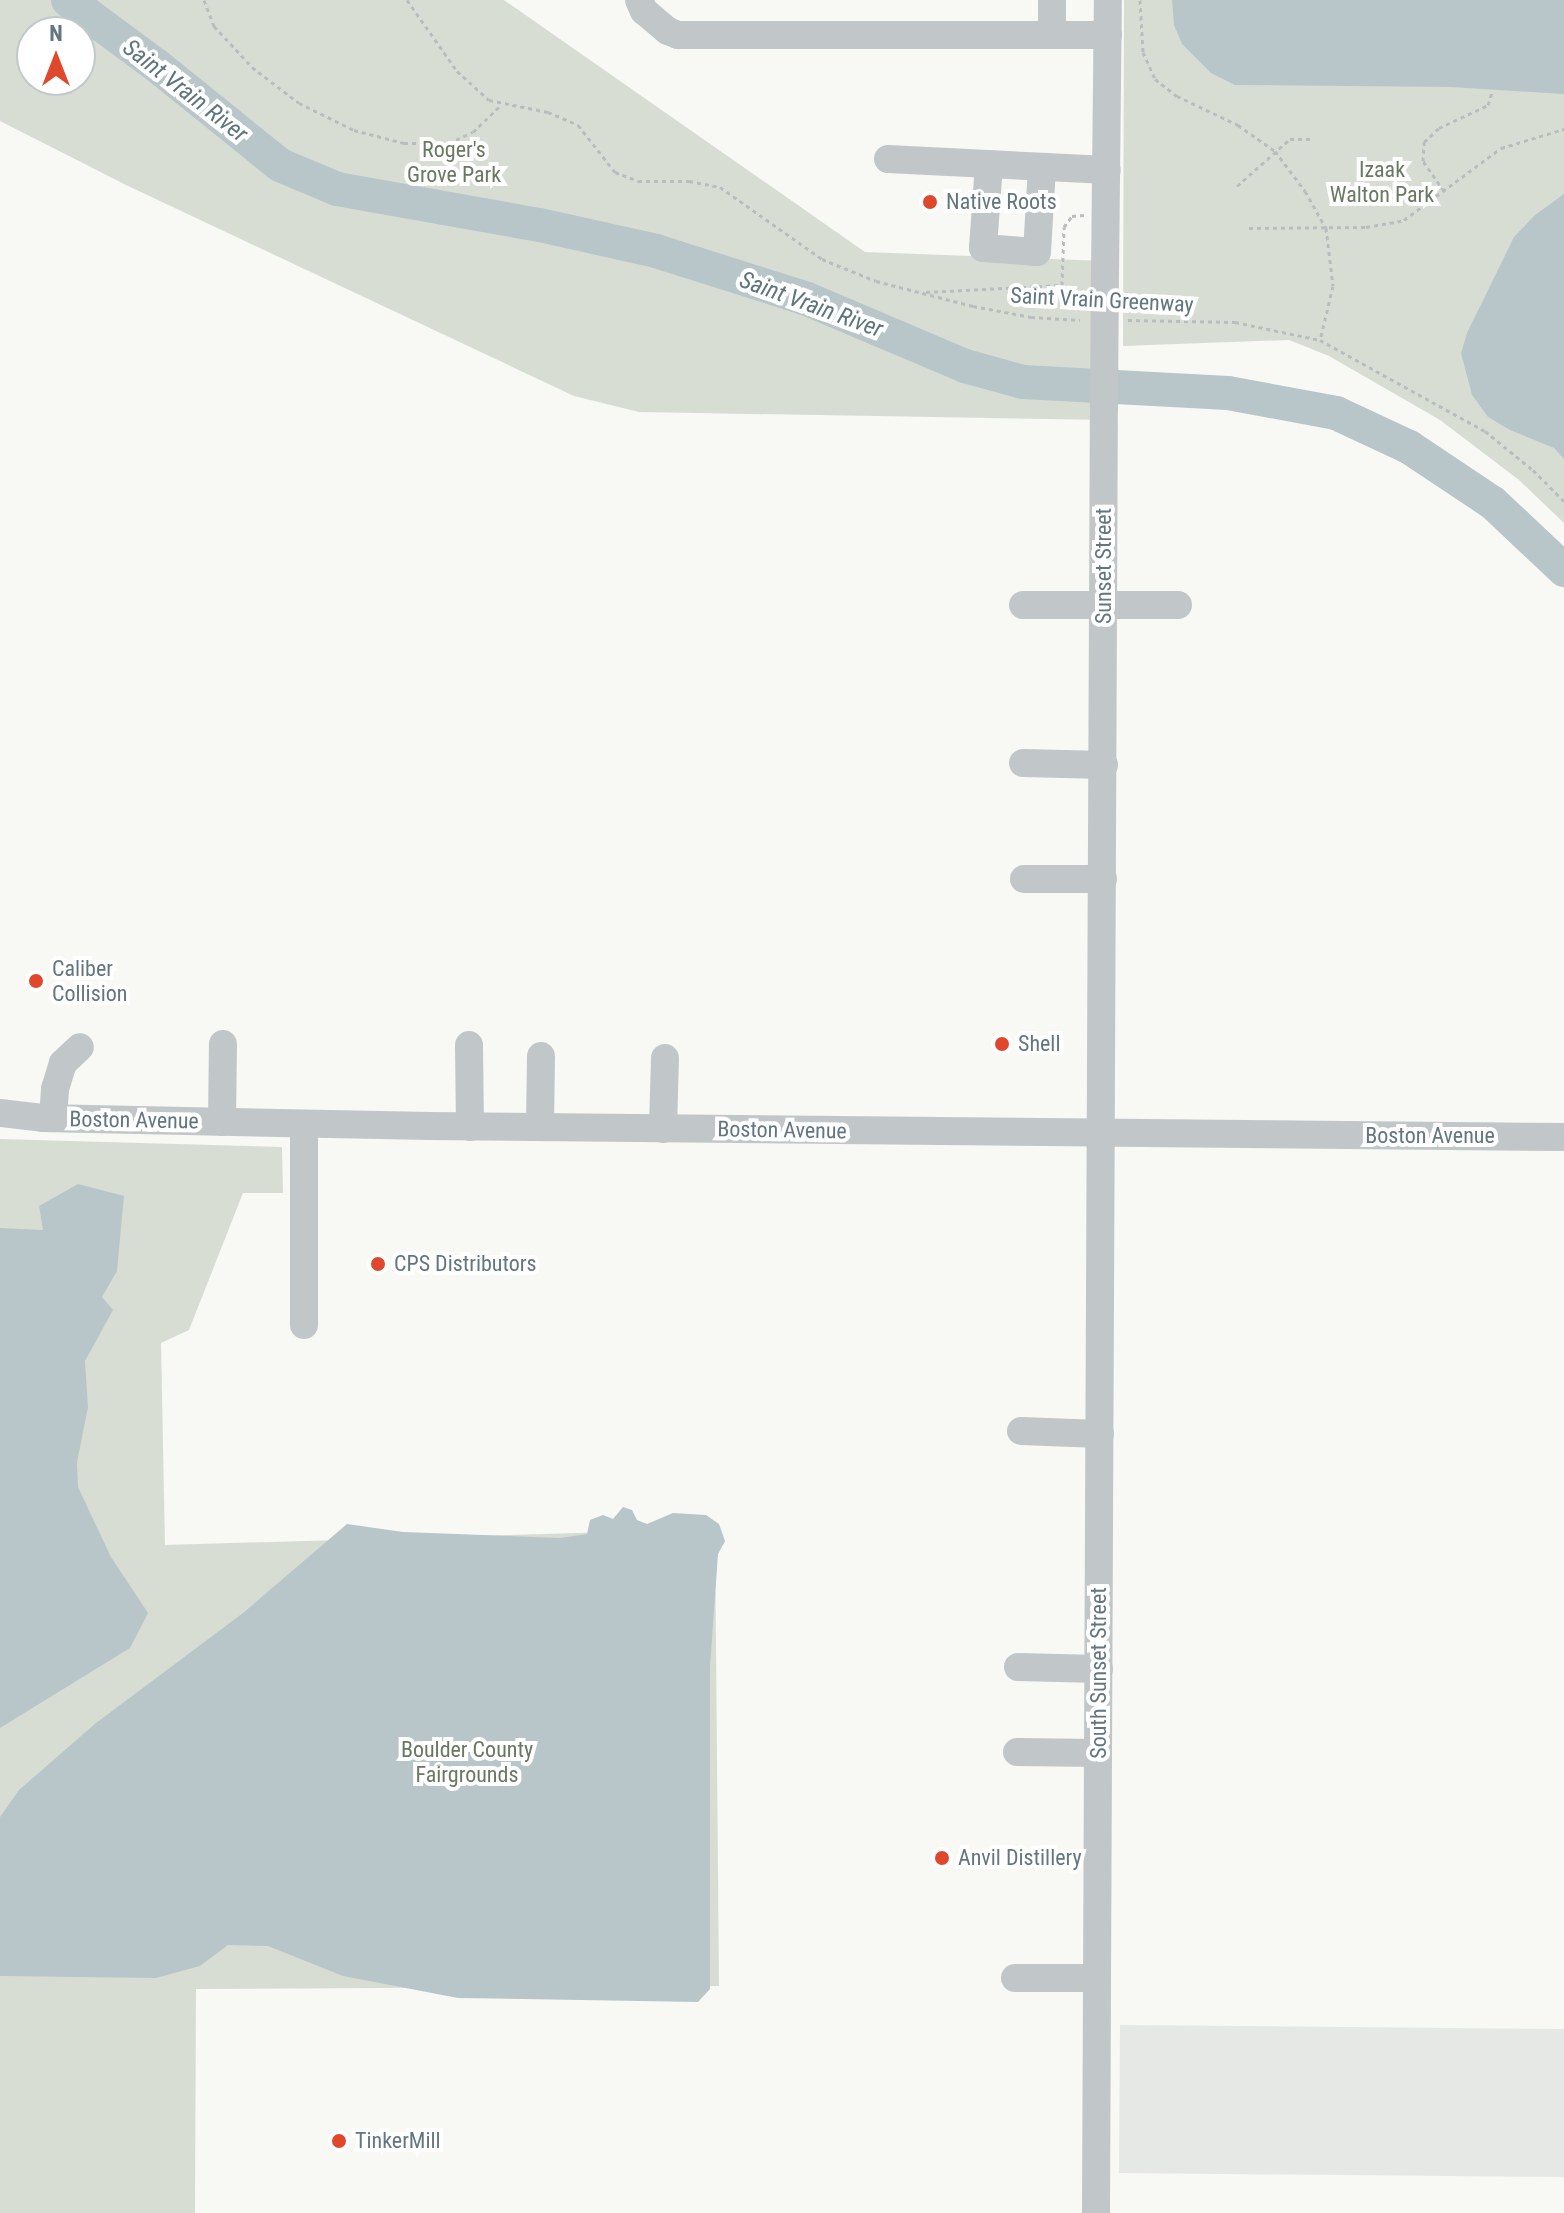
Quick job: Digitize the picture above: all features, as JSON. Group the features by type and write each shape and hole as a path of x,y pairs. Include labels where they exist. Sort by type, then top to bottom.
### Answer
{"street":[{"path":"639,0 644,11 668,31 678,35 1108,35"},
{"path":"1052,0 1052,35"},
{"name":"Sunset Street","path":"1101,1133 1108,0"},
{"path":"888,159 1107,170"},
{"path":"989,164 983,248 1037,252 1042,167"},
{"path":"1023,605 1178,605"},
{"path":"1023,763 1104,765"},
{"path":"1024,879 1103,879"},
{"path":"222,1122 223,1044"},
{"path":"469,1045 470,1127"},
{"path":"53,1118 55,1089 63,1063 80,1047"},
{"path":"540,1127 541,1056"},
{"path":"663,1129 665,1058"},
{"name":"Boston Avenue","path":"0,1113 53,1118 470,1127 1564,1137"},
{"path":"304,1124 304,1325"},
{"name":"South Sunset Street","path":"1096,2213 1101,1133"},
{"path":"1021,1431 1100,1434"},
{"path":"1018,1667 1099,1669"},
{"path":"1017,1752 1098,1753"},
{"path":"1015,1978 1097,1978"}],"path":[{"path":"204,0 214,26 252,67 299,103 354,130 404,143 449,143 473,132 502,104"},
{"name":"Saint Vrain Greenway","path":"407,0 457,71 489,100 548,112 578,125 615,172 638,181 689,181 720,187 822,259 876,281 1017,314 1092,320"},
{"path":"1140,0 1143,52 1155,79 1177,96 1238,125 1275,151 1305,191 1326,228 1333,286 1320,340"},
{"path":"1444,191 1423,161 1424,142 1439,128 1488,105 1492,92"},
{"path":"1249,228 1387,225 1421,210 1468,169 1501,148 1564,129"},
{"path":"1237,186 1294,137 1310,139"},
{"name":"Saint Vrain Greenway","path":"1116,320 1235,322 1320,340 1485,431 1533,470 1564,501"}],"shaded area":[{"path":"1172,0 1564,0 1564,94 1451,87 1235,85 1211,73 1182,44 1174,25"},
{"path":"1564,194 1564,459 1554,448 1510,430 1488,417 1472,395 1461,353 1467,333 1514,237 1535,215"},
{"path":"78,1184 124,1196 117,1271 102,1297 113,1310 85,1361 88,1407 77,1462 78,1487 111,1557 148,1613 130,1648 0,1728 0,1228 43,1230 39,1206"},
{"name":"Boulder County Fairgrounds","path":"623,1507 632,1510 637,1520 647,1524 673,1513 706,1515 719,1524 725,1541 718,1554 710,1667 710,1989 698,2002 458,1998 343,1976 268,1946 228,1945 200,1966 156,1978 0,1976 0,1817 19,1790 96,1723 243,1613 347,1524 403,1532 560,1538 587,1534 590,1520 603,1515 613,1519"},
{"path":"1120,2025 1564,2029 1564,2177 1119,2173"}],"green space":[{"name":"Roger's Grove Park","path":"0,0 504,0 865,252 1105,261 1104,420 639,412 574,396 126,185 0,121"},
{"name":"Izaak Walton Park","path":"1124,0 1564,0 1564,523 1519,480 1440,420 1329,356 1289,340 1123,346"},
{"name":"Boulder County Fairgrounds","path":"0,1139 282,1147 283,1193 243,1193 189,1330 161,1343 165,1545 715,1529 719,1986 196,1989 195,2213 0,2213"}],"waterway":[{"name":"Saint Vrain River","path":"68,0 156,65 280,165 337,189 540,225 656,251 807,299 965,366 1023,382 1228,393 1336,413 1409,447 1493,503 1564,570"}],"place":[{"name":"Native Roots","path":"930,202"},
{"name":"Caliber Collision","path":"36,981"},
{"name":"Shell","path":"1002,1044"},
{"name":"CPS Distributors","path":"378,1264"},
{"name":"Anvil Distillery","path":"942,1858"},
{"name":"TinkerMill","path":"339,2141"}]}
